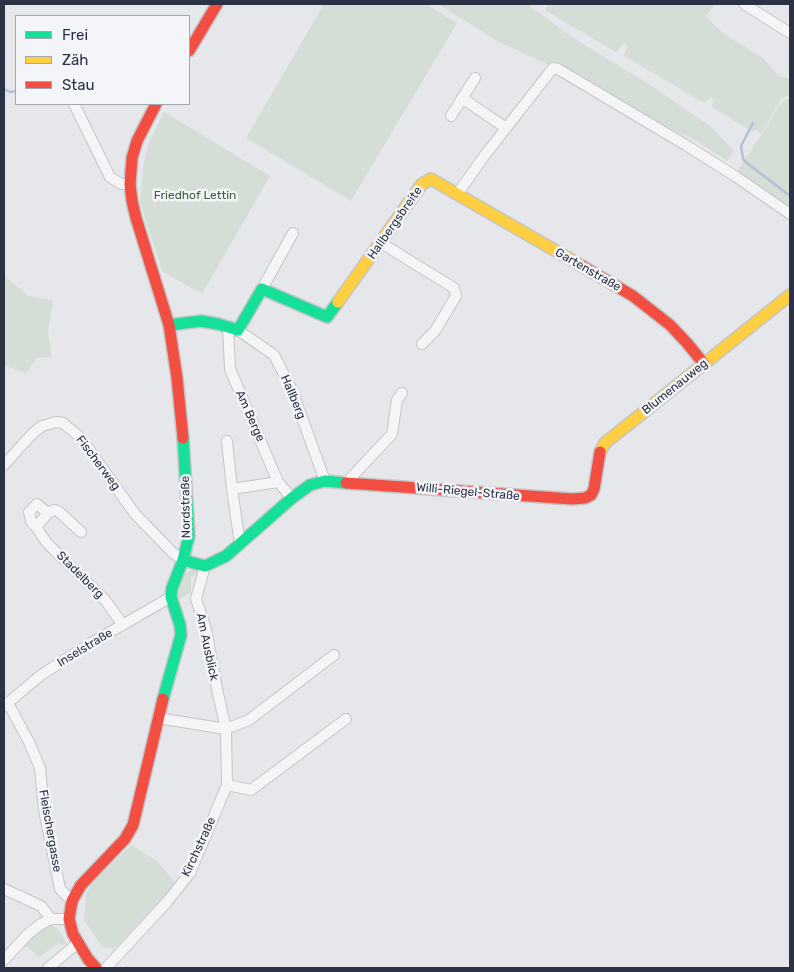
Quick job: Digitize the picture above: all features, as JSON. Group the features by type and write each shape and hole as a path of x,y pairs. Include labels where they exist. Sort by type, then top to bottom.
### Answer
{"street":[{"path":"190,48 217,4"},
{"path":"744,4 790,33"},
{"path":"458,194 484,155 554,68 693,149 790,214"},
{"path":"451,116 475,78"},
{"path":"462,98 506,128"},
{"path":"74,105 110,177 121,184 130,184"},
{"name":"Nordstraße","path":"155,105 137,141 132,158 130,184 136,218 169,325 177,378 186,471 189,536 183,560 172,588 171,597"},
{"name":"Hallbergsbreite","path":"262,289 327,318 422,184 431,179 458,194"},
{"name":"Gartenstraße","path":"458,194 633,296 670,325 704,364"},
{"path":"233,329 250,310 293,233"},
{"path":"381,243 454,288 456,296 435,331 422,344"},
{"name":"Blumenauweg","path":"587,497 593,492 597,462 603,446 790,295"},
{"name":"Hallberg","path":"169,325 201,321 218,324 233,329 274,355 292,390 325,480"},
{"name":"Am Berge","path":"233,329 230,369 278,482 292,498"},
{"path":"347,482 392,434 397,400 402,393"},
{"name":"Fischerweg","path":"4,465 32,434 42,426 56,422 63,423 81,438 135,514 173,553 183,560"},
{"path":"227,441 240,544"},
{"path":"183,560 205,566 226,556 292,498 310,485 325,480"},
{"name":"Willi-Riegel-Straße","path":"325,480 572,500 587,497"},
{"path":"232,489 278,482"},
{"path":"48,513 38,504 29,512 30,521 36,527 48,513 54,510 80,532"},
{"name":"Stadelberg","path":"36,527 47,543 105,600 123,625"},
{"name":"Am Ausblick","path":"205,566 196,599 206,628 216,689 226,729"},
{"path":"96,968 73,934 69,919 72,901 81,885 125,840 133,825 158,718 181,635 180,625 171,597"},
{"name":"Inselstraße","path":"6,704 41,675 91,643 171,597"},
{"path":"158,718 226,729 249,720 334,655"},
{"name":"Fleischergasse","path":"6,704 29,742 40,768 44,810 60,889 72,901"},
{"path":"227,785 251,790 346,719"},
{"name":"Kirchstraße","path":"106,968 167,902 190,873 227,785 226,729"},
{"path":"4,889 41,906 52,919"},
{"path":"4,960 35,927 52,919 69,919"},
{"path":"48,968 78,944"}],"green space":[{"path":"324,4 426,4 457,23 351,201 246,138"},
{"path":"438,4 527,4 572,37 647,83 709,125 734,151 727,161 695,140 635,112 558,69 497,41"},
{"path":"549,4 715,4 705,16 724,34 763,58 779,77 790,78 790,95 782,98 761,133 755,130 753,132 712,107 714,100 711,97 704,103 624,56 628,47 624,43 616,52 546,11"},
{"path":"790,98 790,210 737,174 780,104"},
{"name":"Friedhof Lettin","path":"164,112 270,176 202,294 162,271 140,202 143,167 149,142"},
{"path":"4,276 29,296 53,300 48,332 52,357 37,358 26,373 4,365"},
{"path":"191,570 198,570 197,574 191,577 191,593 177,600 177,593 182,578"},
{"path":"131,845 157,861 175,882 163,898 115,948 102,947 84,920 86,894 92,883"},
{"path":"52,926 57,928 66,944 62,945 59,943 39,957 24,944 38,930"}],"waterway":[{"path":"4,89 10,92 15,91"},
{"path":"753,123 741,146 743,159 790,196"}],"traffic: fast":[{"path":"169,325 201,321 238,330 262,289 327,317 338,302"},
{"path":"163,699 181,635 180,625 171,597 172,588 183,560 189,536 183,438"},
{"path":"183,560 205,566 226,556 292,498 310,485 325,481 346,483"}],"traffic: slow":[{"path":"338,302 422,184 431,179 582,266"},
{"path":"600,452 605,443 790,295"}],"traffic: jam":[{"path":"190,49 217,4"},
{"path":"155,105 137,141 132,158 130,184 136,218 169,325 183,438"},
{"path":"582,266 633,296 670,325 704,364"},
{"path":"346,483 572,499 585,498 591,495 594,489 600,452"},
{"path":"96,968 88,959 73,934 69,919 72,901 81,885 125,839 133,825 163,699"}]}
